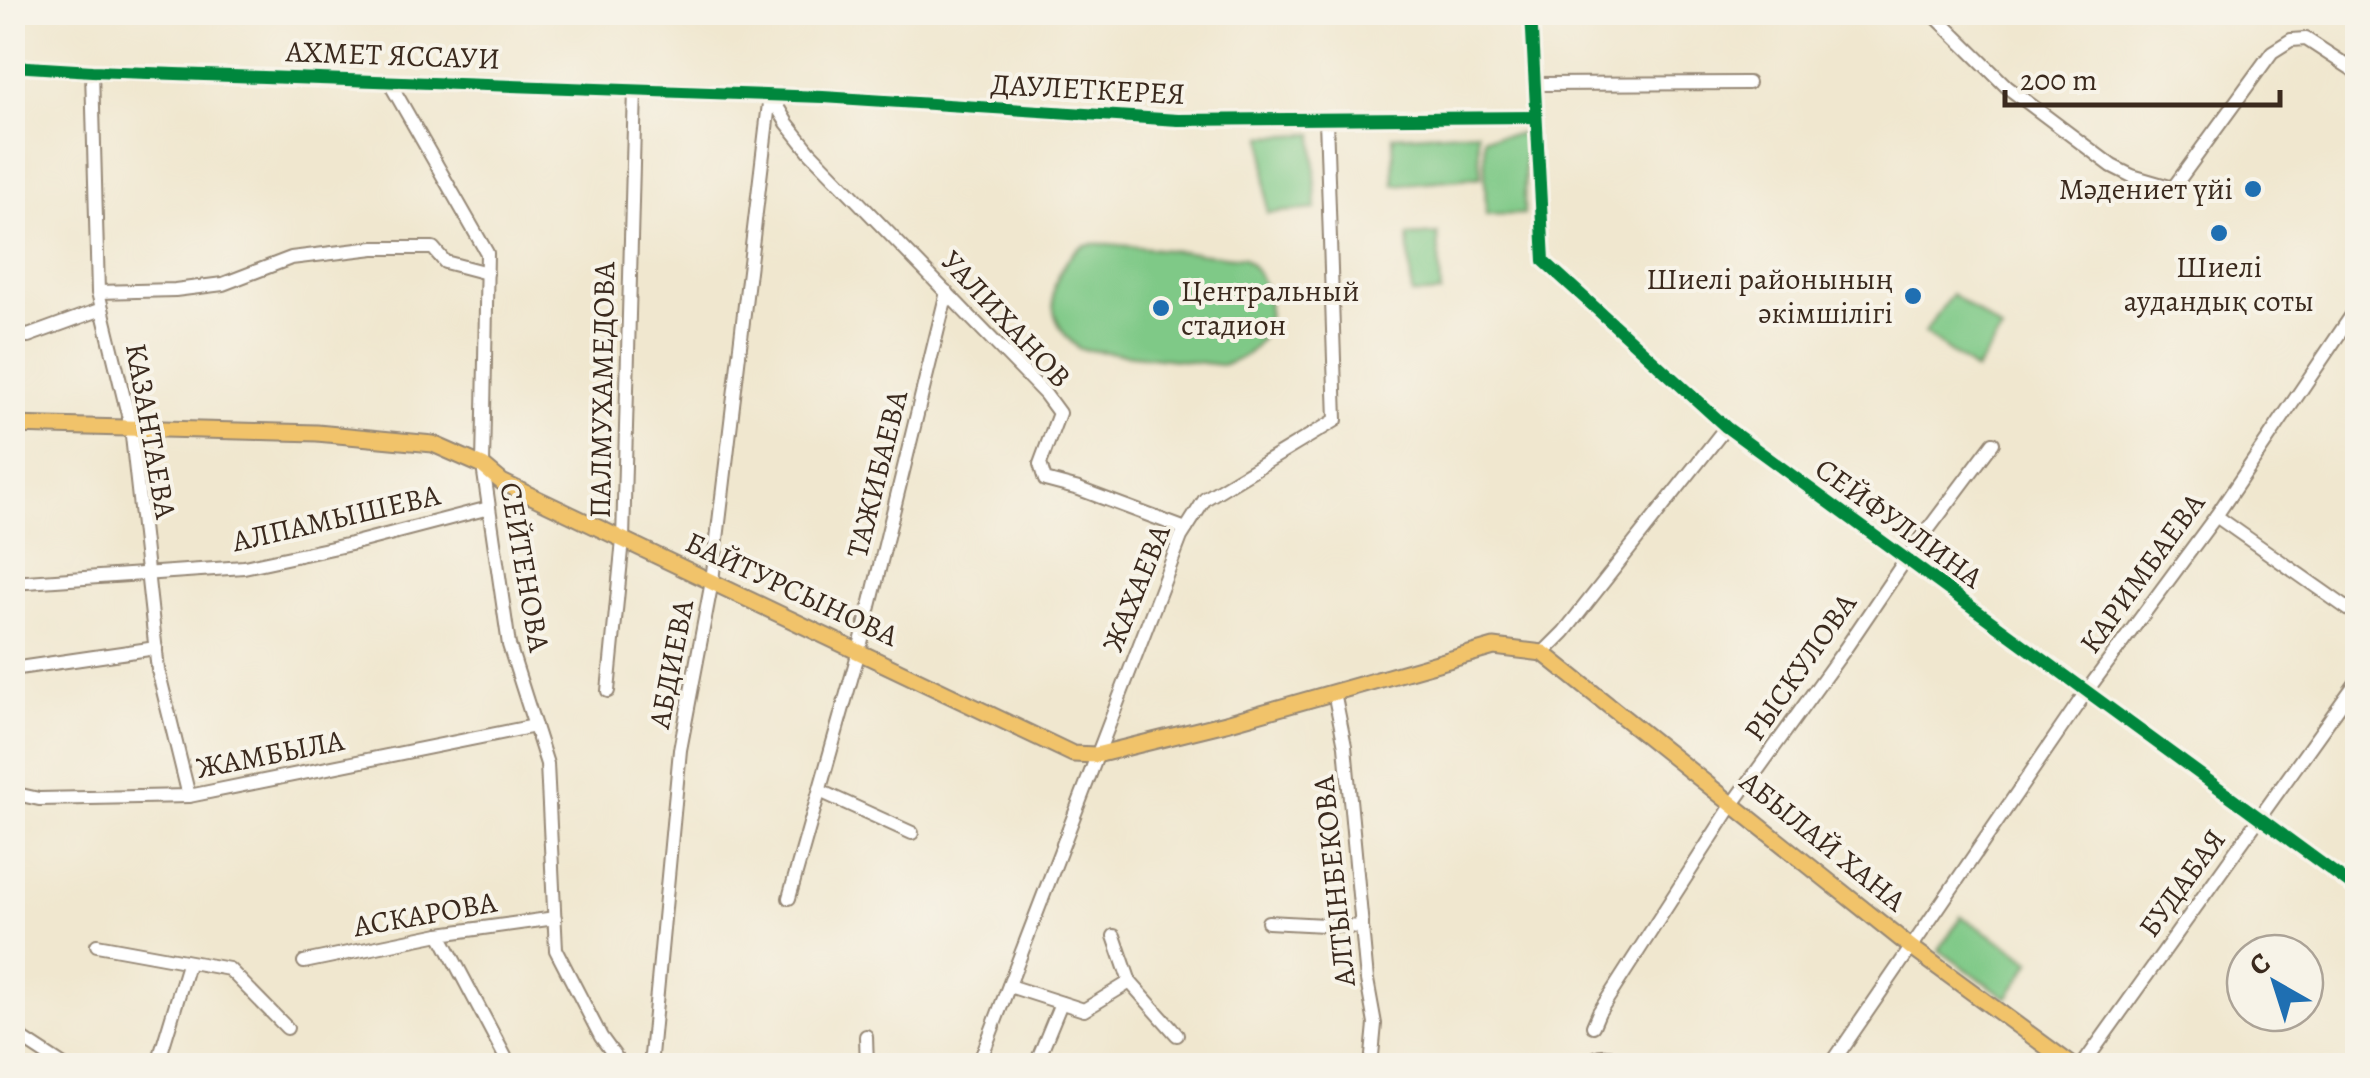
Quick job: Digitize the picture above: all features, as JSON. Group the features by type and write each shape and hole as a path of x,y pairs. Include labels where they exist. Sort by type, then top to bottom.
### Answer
{"main road":[{"name":"БАЙТУРСЫНОВА","path":"12,425 318,433 433,444 483,466 502,482 1073,754 1096,756 1226,724 1494,647 1542,652"},
{"name":"АБЫЛАЙ ХАНА","path":"1542,652 1912,948 2074,1066"}],"street":[{"path":"1531,12 1536,118"},
{"path":"1931,12 2007,86 2112,166 2173,188 2272,52 2282,44 2306,39 2358,73"},
{"name":"АХМЕТ ЯССАУИ","path":"12,66 532,85"},
{"name":"КАЗАНТАЕВА","path":"92,71 98,292 131,427 158,670 189,796"},
{"name":"СЕЙТЕНОВА","path":"388,80 487,252 483,466 509,646 548,764 556,950 602,1038 622,1066"},
{"path":"1534,84 1651,86 1748,82"},
{"name":"ДАУЛЕТКЕРЕЯ","path":"532,85 1178,120 1536,118"},
{"name":"ПАЛМУХАМЕДОВА","path":"608,691 623,540 634,89"},
{"name":"УАЛИХАНОВ","path":"770,95 810,152 1060,413 1040,464 1046,480 1186,529"},
{"name":"АБДИЕВА","path":"650,1066 680,750 712,580 770,95"},
{"name":"СЕЙФУЛЛИНА","path":"1536,118 1544,262 1726,427 2358,890"},
{"name":"ЖАХАЕВА","path":"978,1066 1186,529 1205,499 1336,420 1326,119"},
{"path":"98,292 223,284 291,258 374,248 433,248 445,262 487,273"},
{"name":"ТАЖИБАЕВА","path":"790,898 859,651 947,292"},
{"name":"КАРИМБАЕВА","path":"1830,1066 2086,692 2216,516 2358,306"},
{"path":"12,332 28,336 102,309"},
{"path":"1542,652 1564,632 1726,427"},
{"name":"РЫСКУЛОВА","path":"1594,1026 1598,1012 1732,804 1846,649 1906,559 1994,443"},
{"name":"АЛПАМЫШЕВА","path":"12,582 244,567 489,508"},
{"path":"2216,516 2358,616"},
{"path":"12,669 156,648"},
{"name":"БУДАБАЯ","path":"2082,1066 2358,680"},
{"name":"АЛТЫНБЕКОВА","path":"1334,692 1345,746 1375,1024 1371,1066"},
{"name":"ЖАМБЫЛА","path":"12,793 40,799 189,796 535,726"},
{"path":"822,792 912,832"},
{"name":"АСКАРОВА","path":"304,962 440,934 555,918"},
{"path":"1268,922 1362,927"},
{"path":"440,934 510,1066"},
{"path":"1114,936 1130,982 1177,1036"},
{"path":"97,945 229,969 287,1028"},
{"path":"157,1066 188,964"},
{"path":"1008,986 1084,1010 1130,982"},
{"path":"1035,1066 1061,1003"},
{"path":"12,1032 64,1066"},
{"path":"866,1036 867,1066"},
{"path":"1588,1063 1603,1055 1615,1056 1631,1066"}],"green space":[{"path":"1477,131 1481,177 1394,185 1393,136"},
{"path":"1314,134 1316,209 1267,213 1264,136"},
{"path":"1525,134 1524,214 1486,215 1484,137"},
{"path":"1438,234 1441,293 1412,295 1408,236"},
{"name":"Центральный стадион","path":"1109,244 1244,258 1265,287 1268,320 1263,335 1239,359 1221,365 1080,349 1063,332 1054,311 1057,278 1078,248"},
{"path":"1952,294 2002,331 1975,371 1924,333"},
{"path":"1961,916 2032,961 2007,998 1939,950"}],"cycle path":[{"path":"1531,12 1544,261 1726,427 2358,890"},
{"path":"12,66 823,97 1178,120 1536,117"}],"place":[{"name":"Мәдениет үйі","path":"2253,189"},
{"name":"Шиелі аудандық соты","path":"2219,233"},
{"name":"Шиелі районының әкімшілігі","path":"1913,296"},
{"name":"Центральный стадион","path":"1161,308"}]}
